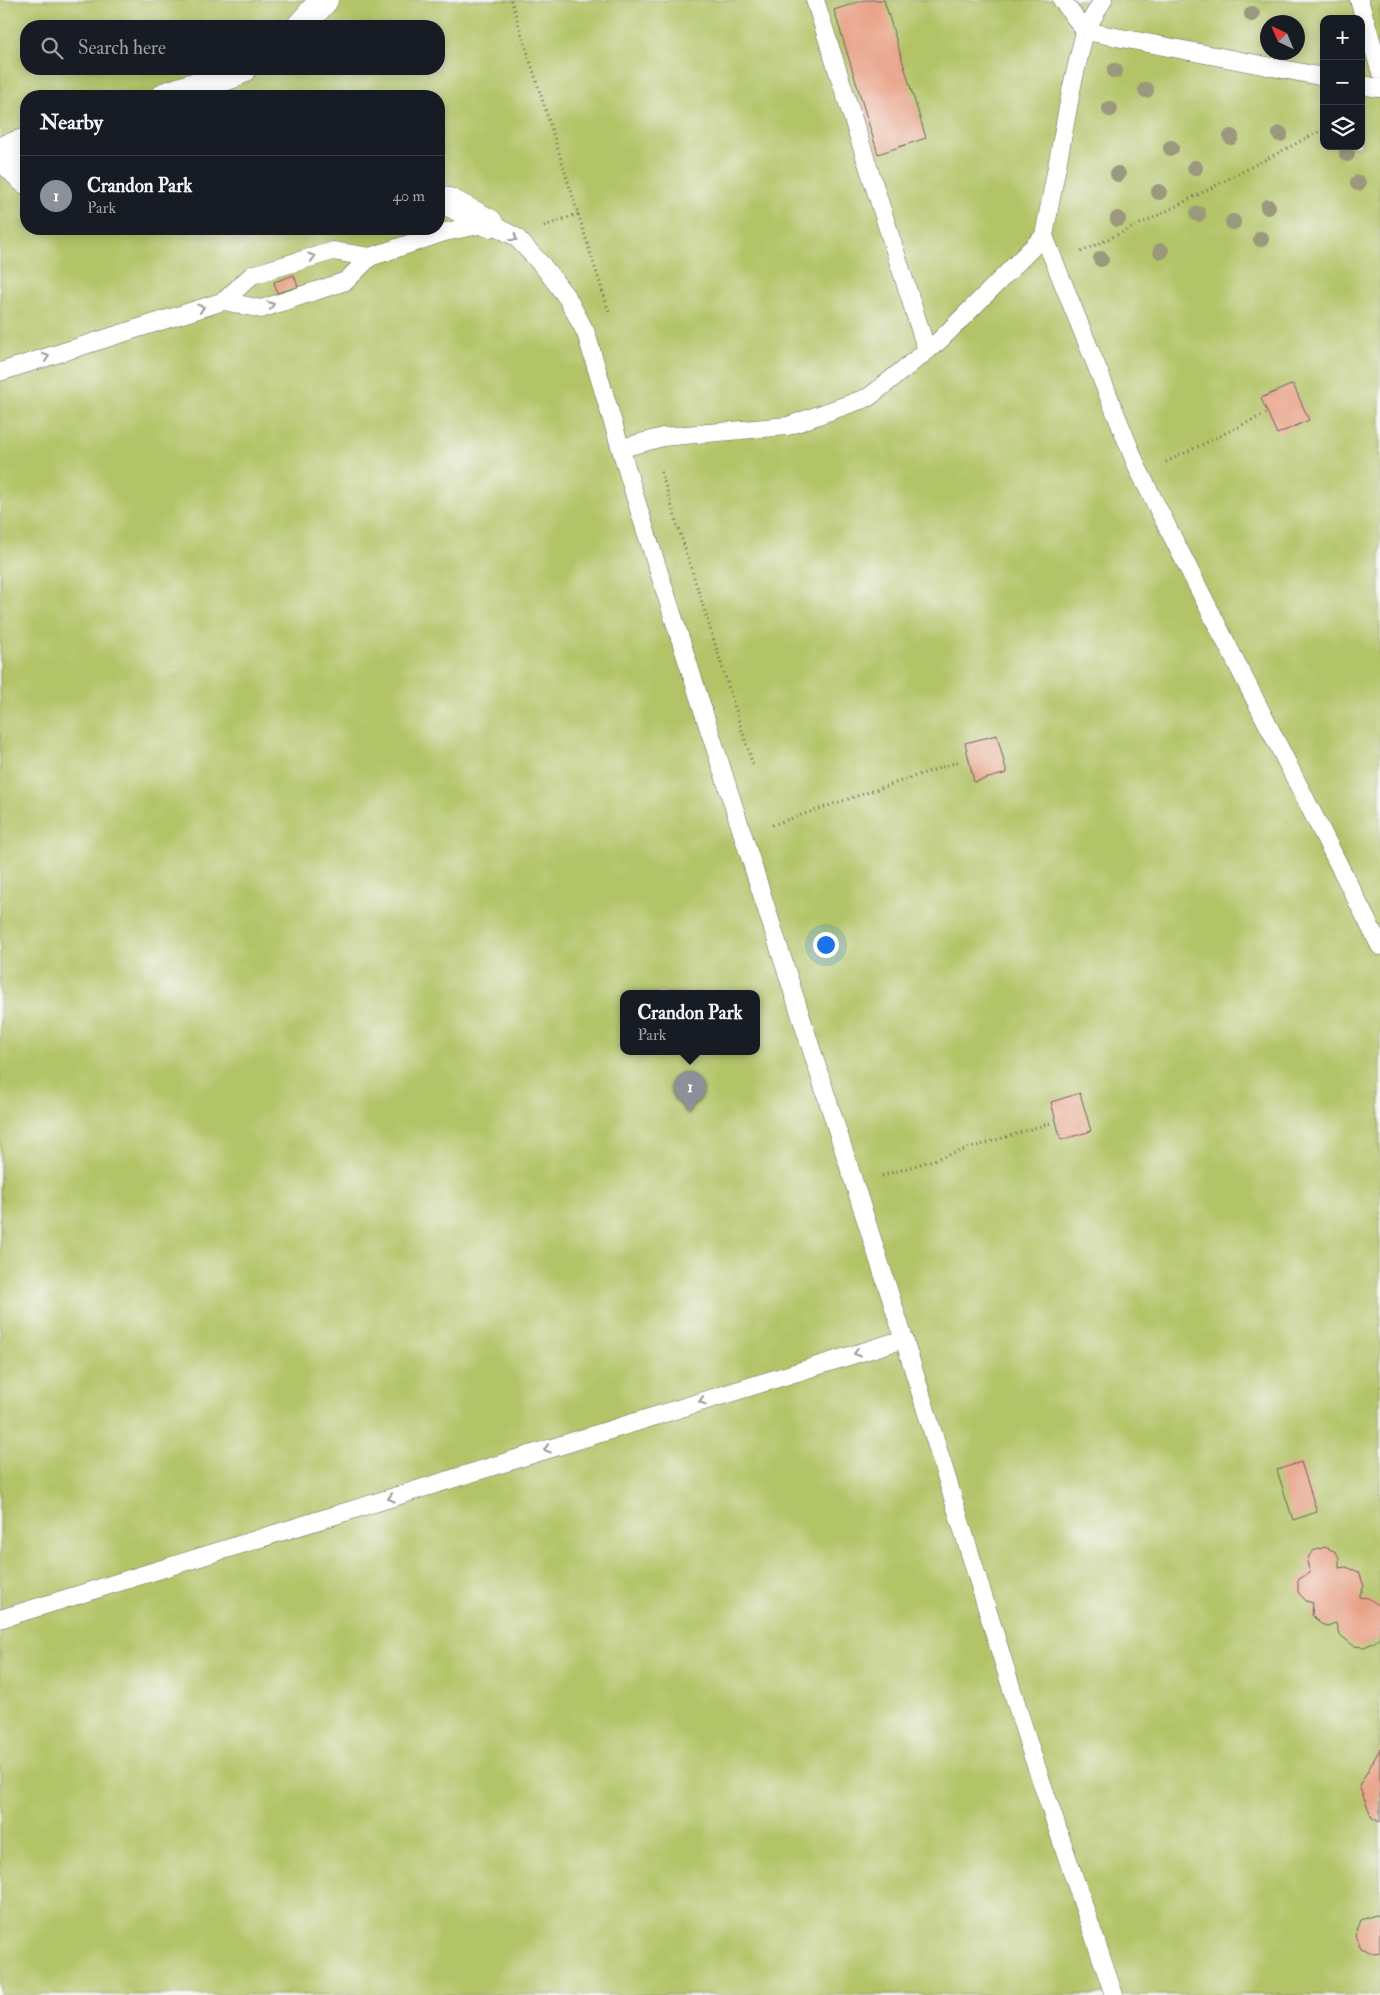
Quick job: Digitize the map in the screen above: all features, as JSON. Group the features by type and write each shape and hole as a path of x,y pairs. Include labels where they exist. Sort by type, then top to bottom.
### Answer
{"street":[{"path":"306,20 324,0"},
{"path":"192,90 235,80"},
{"path":"20,145 0,153 20,174"},
{"path":"445,201 489,223"}],"lane":[{"path":"815,0 927,351"},
{"path":"1062,0 1085,31 1320,76"},
{"path":"1103,0 1085,31 1072,86 1044,236 1141,474 1380,946"},
{"path":"1359,0 1380,70"},
{"path":"1365,86 1380,88"},
{"path":"445,232 489,223 516,237 543,266 568,299 586,333 671,612 904,1339 1029,1745 1114,1995"},
{"path":"224,301 261,308 346,281 370,257 436,235"},
{"path":"622,448 664,438 788,426 869,397 927,351 1044,236"},
{"path":"0,372 224,301 252,275 333,251 370,257"},
{"path":"0,1619 904,1339"}],"path":[{"path":"511,0 612,321"},
{"path":"1056,263 1159,215 1320,132"},
{"path":"1141,474 1267,413"},
{"path":"772,825 960,761"},
{"path":"882,1176 1050,1124"}],"green space":[{"path":"0,0 1380,0 1380,1995 0,1995"}],"building":[{"path":"864,0 884,0 926,138 878,154 834,10"},
{"path":"294,275 298,287 277,293 274,282"},
{"path":"1293,384 1309,420 1277,434 1261,398"},
{"path":"997,735 1007,773 974,782 965,743"},
{"path":"1080,1093 1091,1131 1061,1140 1051,1102"},
{"path":"1301,1462 1317,1512 1293,1520 1277,1470"},
{"path":"1325,1547 1336,1552 1339,1558 1339,1568 1346,1567 1359,1572 1364,1586 1359,1597 1368,1598 1380,1606 1380,1638 1364,1647 1354,1646 1339,1634 1336,1623 1327,1626 1321,1624 1312,1615 1313,1603 1306,1601 1298,1592 1298,1580 1310,1572 1307,1562 1309,1556 1313,1551"},
{"path":"1380,1749 1380,1822 1372,1818 1359,1786"},
{"path":"1375,1915 1380,1916 1380,1953 1375,1954 1360,1948 1355,1935 1361,1920"}],"place":[{"name":"Crandon Park","path":"690,1112"}]}
